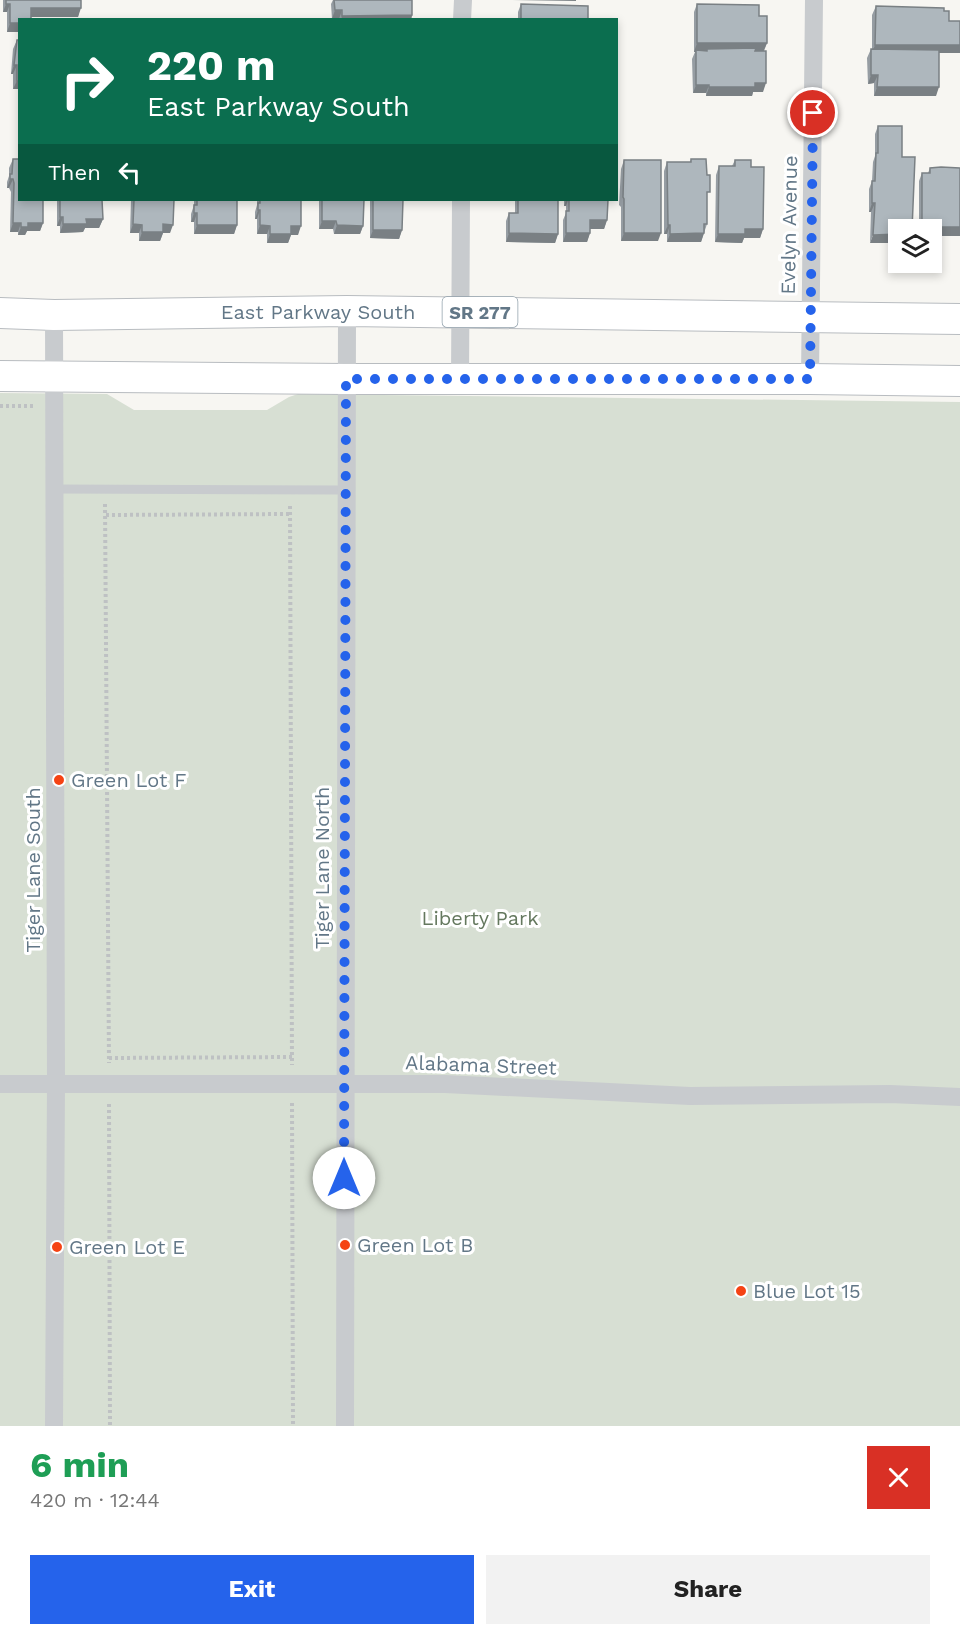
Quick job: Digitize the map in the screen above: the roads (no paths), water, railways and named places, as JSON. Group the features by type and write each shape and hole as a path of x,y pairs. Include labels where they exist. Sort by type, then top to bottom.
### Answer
{"main road":[{"name":"East Parkway South","path":"0,313 54,315 347,311 960,319"},
{"path":"0,376 960,381"}],"street":[{"path":"462,18 463,0"},
{"name":"Evelyn Avenue","path":"810,379 814,0"},
{"path":"460,380 461,201"},
{"name":"Tiger Lane North","path":"345,1426 347,311"},
{"name":"Tiger Lane South","path":"54,315 56,1084 54,1426"},
{"name":"Alabama Street","path":"0,1084 445,1084 690,1096 890,1094 960,1096"}],"lane":[{"path":"54,489 345,490"}],"place":[{"name":"Green Lot F","path":"59,780"},
{"name":"Green Lot B","path":"345,1245"},
{"name":"Green Lot E","path":"57,1247"},
{"name":"Blue Lot 15","path":"741,1291"}],"park label":[{"name":"Liberty Park","path":"480,918"}]}
